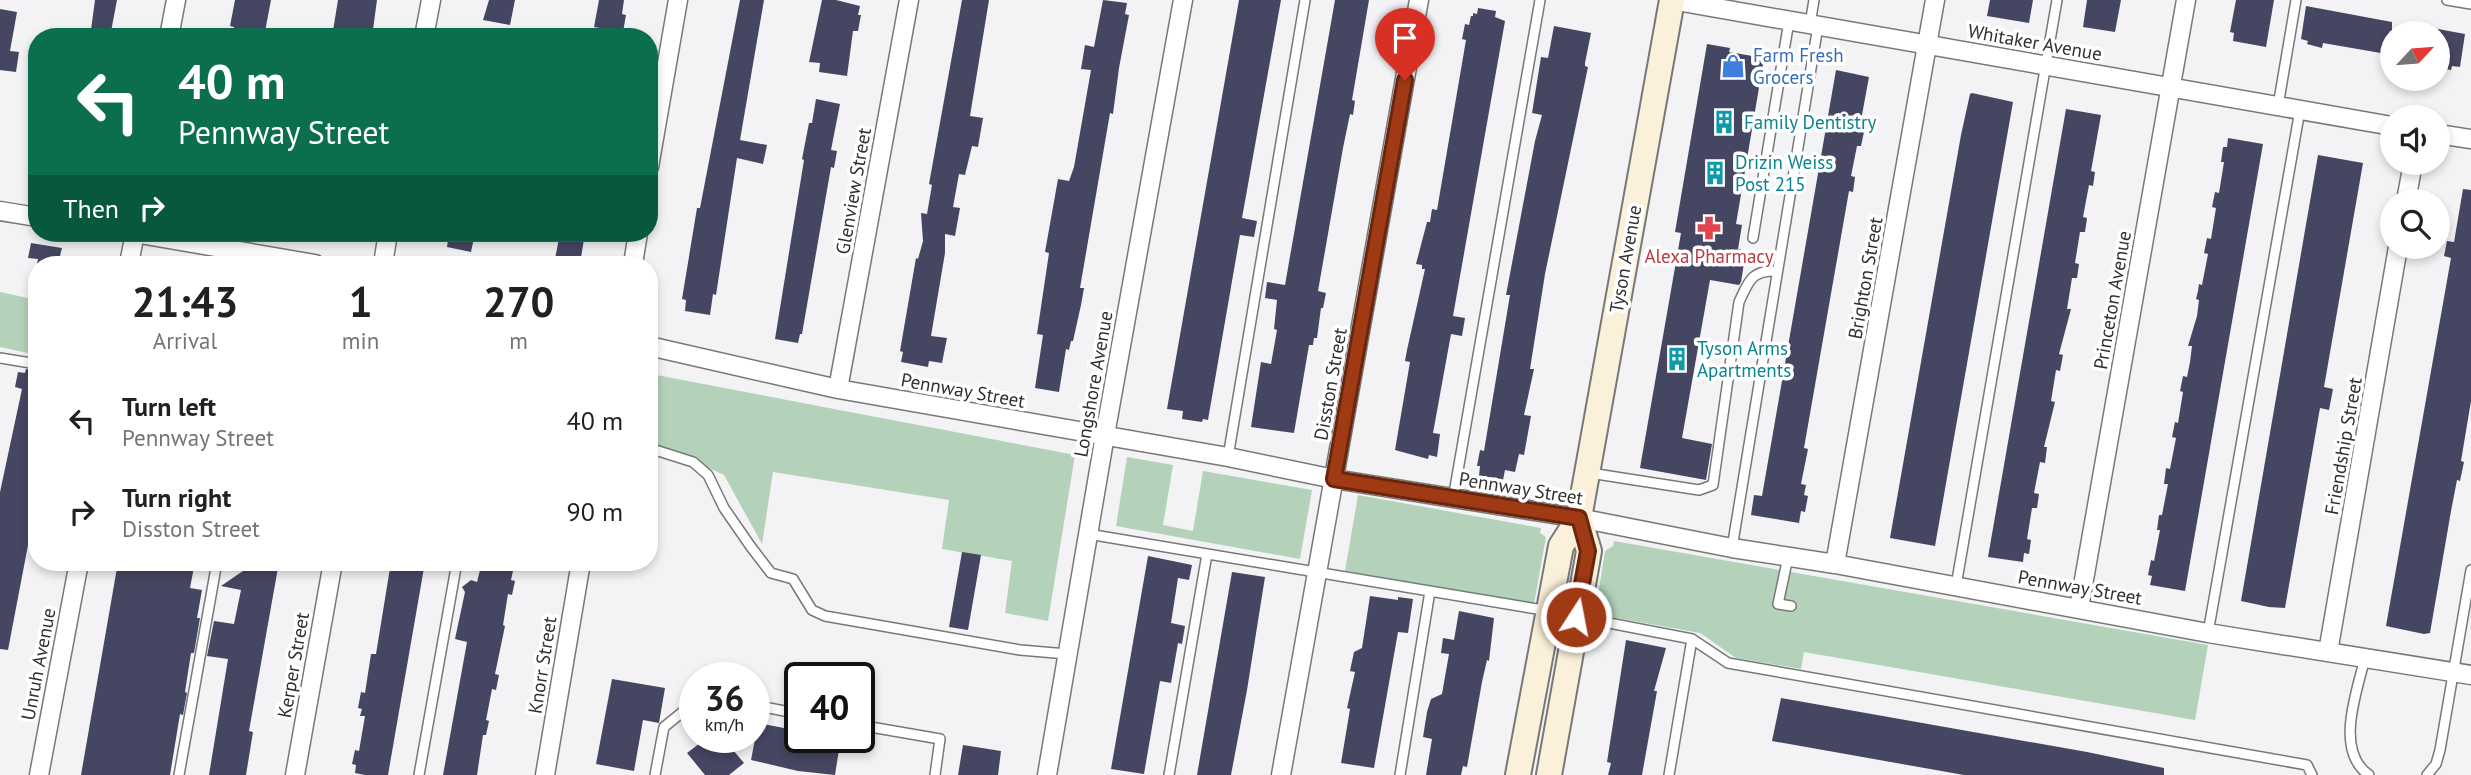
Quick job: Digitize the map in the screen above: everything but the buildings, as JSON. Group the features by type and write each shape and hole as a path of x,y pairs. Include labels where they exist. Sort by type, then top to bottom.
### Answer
{"street":[{"path":"171,28 176,0"},
{"path":"426,28 431,0"},
{"path":"658,115 678,0"},
{"name":"Glenview Street","path":"838,389 909,0"},
{"name":"Longshore Avenue","path":"1046,775 1183,0"},
{"name":"Disston Street","path":"1282,775 1419,0"},
{"name":"Whitaker Avenue","path":"1671,0 2380,124"},
{"name":"Tyson Avenue","path":"1518,775 1561,546 1579,518 1671,0"},
{"name":"Brighton Street","path":"1835,564 1935,0"},
{"name":"Princeton Avenue","path":"2080,608 2186,0"},
{"path":"2450,136 2471,139"},
{"path":"0,211 28,216"},
{"path":"171,242 229,256"},
{"name":"Friendship Street","path":"2328,652 2397,259"},
{"name":"Pennway Street","path":"658,348 838,389 1228,457 1334,479 1579,518 2207,633 2462,674"},
{"name":"Tyson Avenue","path":"1549,775 1588,551 1579,518"},
{"name":"Unruh Avenue","path":"39,775 77,571"},
{"name":"Kerper Street","path":"295,775 331,571"},
{"name":"Knorr Street","path":"545,775 579,571"}],"lane":[{"path":"1228,457 1306,0"},
{"path":"1452,499 1540,0"},
{"path":"1732,548 1814,25 1814,0"},
{"path":"1956,586 2057,0"},
{"path":"2278,106 2296,0"},
{"path":"2447,0 2471,4"},
{"path":"1753,238 1789,21"},
{"path":"2207,633 2300,110"},
{"path":"1587,473 1699,490 1713,485 1740,302 1750,279 1763,270 1777,271"},
{"path":"0,358 28,363"},
{"path":"658,451 693,462 708,475 724,508 771,573 793,579 812,610 825,616 1020,650 1067,654"},
{"path":"1088,534 1549,611"},
{"path":"1169,775 1207,554"},
{"path":"1788,557 1778,604 1791,606"},
{"path":"2427,775 2440,750 2462,674 2471,570"},
{"path":"179,775 215,571"},
{"path":"419,775 455,571"},
{"path":"1400,775 1430,591"},
{"path":"1576,617 1692,639 1728,663 2308,765 2312,775"},
{"path":"1669,775 1692,639"},
{"path":"2365,658 2352,713 2350,742 2354,758 2368,775"},
{"path":"655,775 664,727 679,715"},
{"path":"875,728 940,740 935,775"}],"green space":[{"path":"0,292 28,298 28,353 0,347"},
{"path":"658,375 1075,455 1048,621 1005,613 1012,561 942,549 949,500 773,472 762,544 724,475 658,445"},
{"path":"1127,457 1173,465 1163,525 1193,531 1203,471 1312,490 1300,559 1116,526"},
{"path":"1358,495 1541,528 1540,533 1546,537 1534,604 1345,571"},
{"path":"1614,541 2208,645 2195,720 1804,652 1801,669 1736,658 1700,633 1595,614 1605,551 1613,546"}],"place":[{"name":"Farm Fresh Grocers","path":"1733,66"},
{"name":"Family Dentistry","path":"1724,122"},
{"name":"Drizin Weiss Post 215","path":"1715,173"},
{"name":"Alexa Pharmacy","path":"1709,228"},
{"name":"Tyson Arms Apartments","path":"1677,359"}],"route":[{"path":"1405,80 1334,479 1579,518 1588,551 1576,617"}]}
